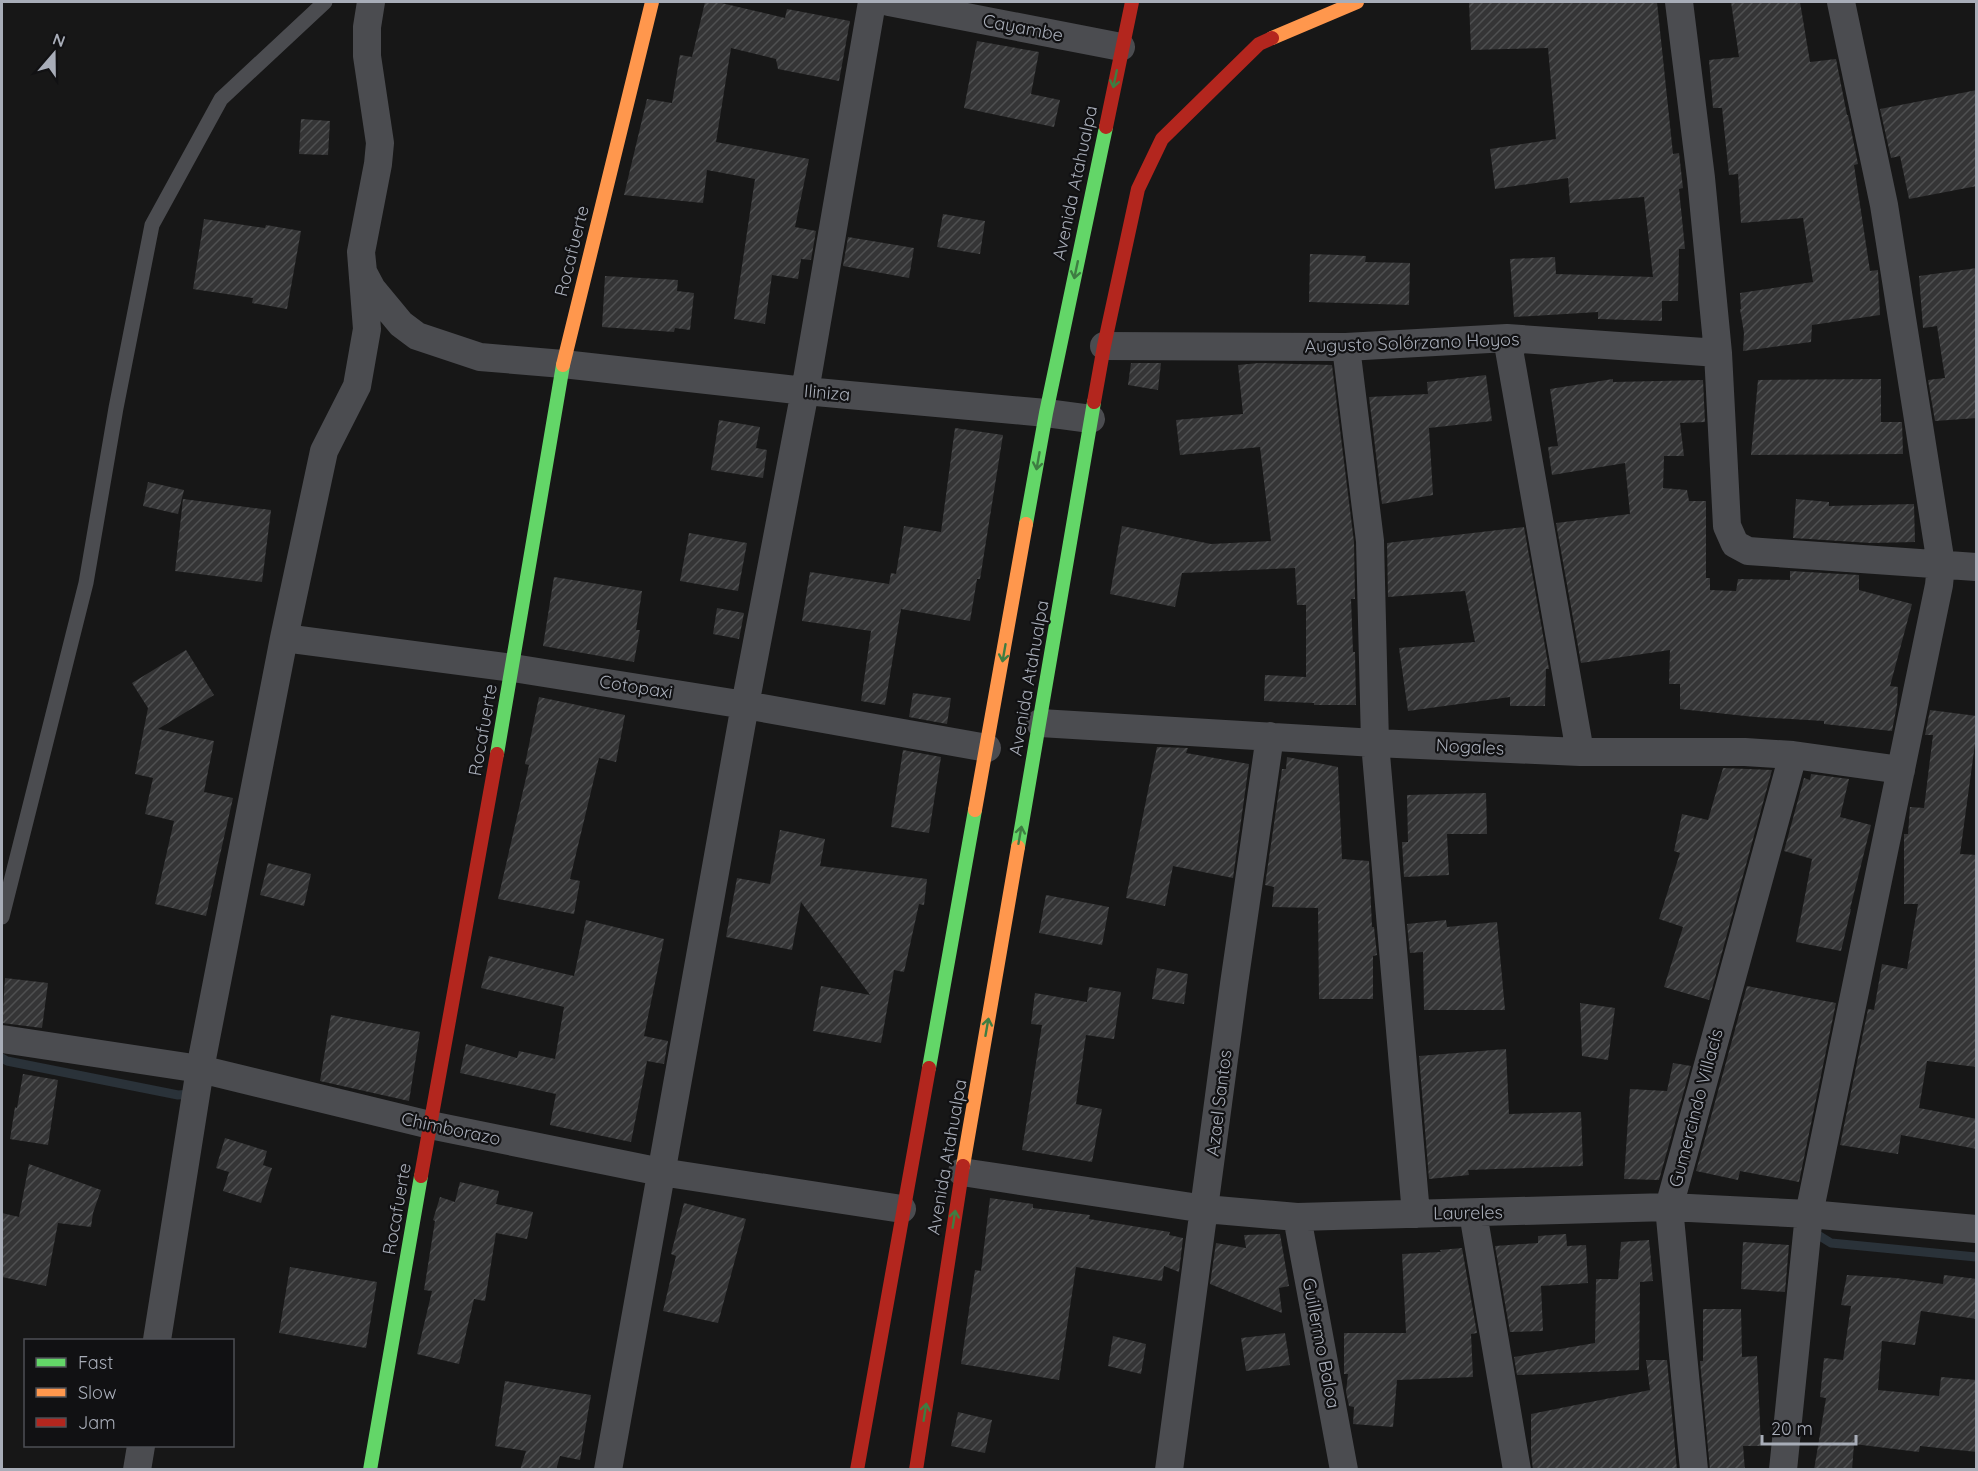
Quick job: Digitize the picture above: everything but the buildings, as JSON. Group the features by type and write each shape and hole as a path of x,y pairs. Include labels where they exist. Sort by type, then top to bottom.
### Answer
{"main road":[{"name":"Rocafuerte","path":"370,1470 513,668 563,364 652,2"},
{"name":"Avenida Atahualpa","path":"857,1470 1046,413 1132,2"},
{"name":"Avenida Atahualpa","path":"916,1470 962,1172 1091,419 1104,346 1138,189 1162,139 1259,44 1357,2"}],"street":[{"path":"157,1339 200,1069 284,638 324,451 357,386 367,329 361,252 380,143 367,56 371,2"},
{"path":"608,1470 745,705 805,391 872,2"},
{"name":"Cayambe","path":"889,2 1121,47"},
{"path":"1679,2 1701,178 1719,353 1727,526 1735,544 1748,551 1977,567"},
{"path":"1783,1470 1809,1214 1939,585 1941,564 1884,205 1841,2"},
{"name":"Iliniza","path":"361,252 363,272 376,294 401,324 417,336 480,357 1091,419"},
{"path":"1507,338 1580,752"},
{"name":"Augusto Solórzano Hoyos","path":"1104,346 1346,347 1507,338 1719,353"},
{"path":"1346,347 1370,541 1375,742 1416,1214"},
{"name":"Cotopaxi","path":"284,638 513,668 745,705 987,748"},
{"name":"Nogales","path":"1040,723 1580,752 1745,752 1793,755 1900,770"},
{"name":"Azael Santos","path":"1169,1470 1234,984 1270,736"},
{"name":"Gumercindo Villacís","path":"1694,1470 1669,1207 1793,755"},
{"name":"Chimborazo","path":"2,1039 200,1069 430,1125 661,1172 902,1209"},
{"name":"Laureles","path":"962,1172 1205,1209 1297,1218 1669,1207 1809,1214 1977,1228"},
{"path":"1473,1213 1517,1470"},
{"name":"Guillermo Baloa","path":"1297,1218 1344,1470"},
{"path":"137,1470 141,1447"}],"lane":[{"path":"2,917 86,583 116,408 152,225 221,99 325,2"}],"waterway":[{"path":"2,1058 7,1061 178,1095 191,1094"},
{"path":"1818,1235 1831,1243 1976,1257"}],"traffic: fast":[{"path":"1026,524 1046,413 1106,127"},
{"path":"497,754 563,365"},
{"path":"1018,847 1094,402"},
{"path":"929,1068 975,810"},
{"path":"370,1470 421,1176"}],"traffic: slow":[{"path":"563,365 652,2"},
{"path":"1272,38 1357,2"},
{"path":"975,810 1026,524"},
{"path":"963,1166 1018,847"}],"traffic: jam":[{"path":"1106,127 1132,2"},
{"path":"1094,402 1138,189 1162,139 1259,44 1272,38"},
{"path":"421,1176 497,754"},
{"path":"857,1470 929,1068"},
{"path":"916,1470 963,1166"}]}
